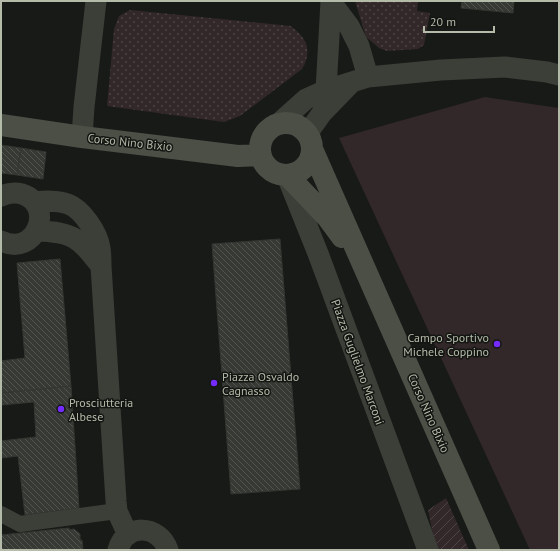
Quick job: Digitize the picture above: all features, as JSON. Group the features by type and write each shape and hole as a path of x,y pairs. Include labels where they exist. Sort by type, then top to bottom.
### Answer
{"main road":[{"path":"291,123 297,126 310,142 310,157 307,164 302,170 294,174 278,174 270,170 260,155 260,147 263,136 271,128 278,124 291,123"},
{"name":"Corso Nino Bixio","path":"1,125 82,137 238,156 260,155"},
{"name":"Corso Nino Bixio","path":"310,142 489,550"},
{"name":"Corso Nino Bixio","path":"287,175 328,218 344,238 369,276"}],"street":[{"path":"82,137 96,1"},
{"path":"326,1 349,26 359,46 360,80"},
{"path":"326,1 326,90"},
{"path":"278,124 306,99 326,90 360,80 441,70 505,68 548,72 559,75"},
{"path":"310,142 322,113 360,80"},
{"name":"Piazza Guglielmo Marconi","path":"287,175 319,256 428,550"},
{"path":"1,196 16,192 26,195 34,202 40,216 37,231 31,239 22,244 12,245 1,241"},
{"path":"34,202 56,201 69,204 81,213 94,230 100,247 117,511 123,542"},
{"path":"37,231 56,231 70,235 84,244 101,266"},
{"path":"1,514 20,524 117,511"},
{"path":"123,542 134,531 149,531 156,533 162,538 168,550"}],"shaded area":[{"path":"355,1 418,1 417,11 430,13 424,45 418,49 387,51 379,48 366,37"},
{"path":"130,10 291,26 307,45 306,62 302,69 240,116 224,122 107,106 114,29 119,16"},
{"name":"Campo Sportivo Michele Coppino","path":"485,97 559,108 559,550 530,550 339,138"},
{"path":"446,498 469,550 436,550 428,510"}],"building":[{"path":"462,1 514,1 513,13 461,8"},
{"path":"1,145 21,148 17,175 1,173"},
{"path":"21,148 46,152 43,179 17,175"},
{"path":"280,239 300,489 231,494 212,244"},
{"path":"60,259 71,386 1,393 1,361 25,358 17,263"},
{"path":"71,386 79,508 25,515 18,456 1,458 1,441 36,437 34,402 1,405 1,393"},
{"path":"69,528 69,530 74,529 80,534 83,550 1,550 1,535"}],"place":[{"name":"Campo Sportivo Michele Coppino","path":"497,344"},
{"name":"Piazza Osvaldo Cagnasso","path":"214,383"},
{"name":"Prosciutteria Albese","path":"61,409"}]}
